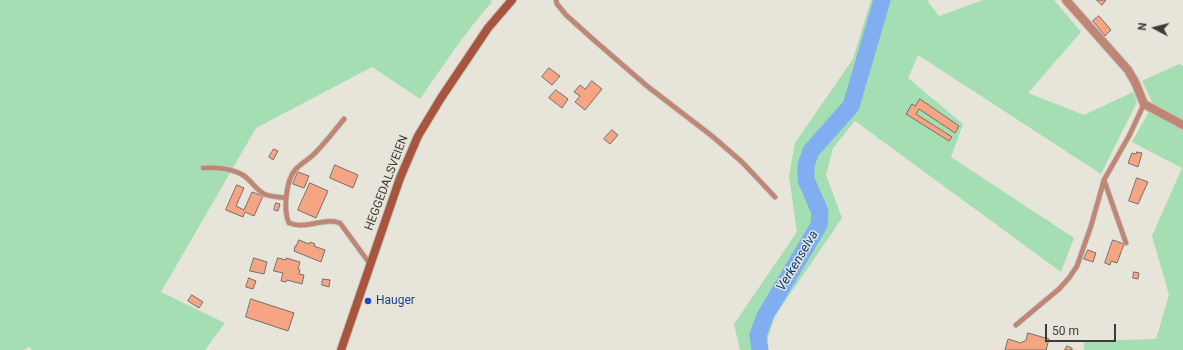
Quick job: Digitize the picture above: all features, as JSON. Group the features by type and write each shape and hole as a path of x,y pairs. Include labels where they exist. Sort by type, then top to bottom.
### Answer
{"main road":[{"name":"HEGGEDALSVEIEN","path":"341,350 400,178 418,136 484,33 512,0"}],"street":[{"path":"1066,0 1128,70 1135,82 1144,104 1183,125"}],"lane":[{"path":"556,0 557,4 566,15 647,86 712,136 742,162 775,197"},
{"path":"1016,325 1059,289 1077,266 1091,226 1104,180 1129,136 1144,104"},
{"path":"344,119 316,153 295,170 290,180 286,198 286,217 289,223 296,226 309,226 332,221 340,224 370,264"},
{"path":"203,168 214,167 230,169 244,175 258,190 266,194 286,198"},
{"path":"1104,180 1126,243"}],"green space":[{"path":"0,0 490,0 492,2 463,37 420,99 372,67 256,128 161,292 225,323 205,350 32,350 30,347 23,350 0,350"},
{"path":"871,0 929,0 928,2 939,16 983,0 1054,0 1081,32 1028,93 1084,115 1133,92 1137,102 1101,174 918,55 908,78 963,124 951,157 1074,238 1061,272 855,121 833,148 826,175 842,218 775,316 765,347 766,350 740,350 734,324 797,232 789,176 795,143 853,59"},
{"path":"1179,64 1183,66 1183,350 1084,350 1084,341 1156,339 1169,295 1152,236 1182,168 1132,142 1153,104 1142,81"}],"building":[{"path":"1097,0 1106,0 1102,5"},
{"path":"1099,16 1111,30 1105,36 1093,21"},
{"path":"549,68 560,76 552,85 542,77"},
{"path":"592,81 602,89 585,110 575,102 580,96 574,92 580,85 585,89"},
{"path":"556,90 568,99 562,108 549,98"},
{"path":"920,99 959,126 955,133 919,109 916,114 952,137 949,141 906,114 912,104 915,106"},
{"path":"612,130 618,135 610,144 604,139"},
{"path":"274,149 278,151 273,160 269,157"},
{"path":"1137,152 1142,153 1138,167 1128,163 1132,153 1136,154"},
{"path":"335,165 358,175 353,188 330,178"},
{"path":"298,172 309,176 304,188 293,184"},
{"path":"1137,178 1148,182 1138,204 1129,201"},
{"path":"310,183 328,191 316,218 298,210"},
{"path":"237,185 244,188 236,206 244,210 252,192 263,196 254,216 245,212 243,217 226,210"},
{"path":"276,203 280,204 278,211 274,210"},
{"path":"299,240 309,244 310,242 315,244 314,246 325,250 321,262 294,251"},
{"path":"1113,240 1124,244 1117,263 1111,261 1110,265 1105,263"},
{"path":"1088,250 1096,253 1093,262 1084,259"},
{"path":"254,258 267,262 264,274 250,271"},
{"path":"278,258 286,260 286,258 300,262 298,269 300,270 299,274 304,275 302,284 287,280 286,282 281,281 283,273 274,271"},
{"path":"1134,272 1139,273 1138,279 1133,278"},
{"path":"249,278 256,281 253,289 246,287"},
{"path":"323,279 330,280 329,287 322,285"},
{"path":"192,295 203,302 199,308 188,301"},
{"path":"251,299 294,313 288,331 246,317"},
{"path":"1028,333 1049,339 1046,350 1005,350 1008,339 1021,343 1026,340"},
{"path":"1067,346 1072,348 1072,350 1065,350"}],"waterway":[{"name":"Verkenselva","path":"760,350 758,335 765,316 819,225 820,212 806,180 806,165 811,151 851,106 882,0"}],"place":[{"name":"Hauger","path":"368,301"}]}
